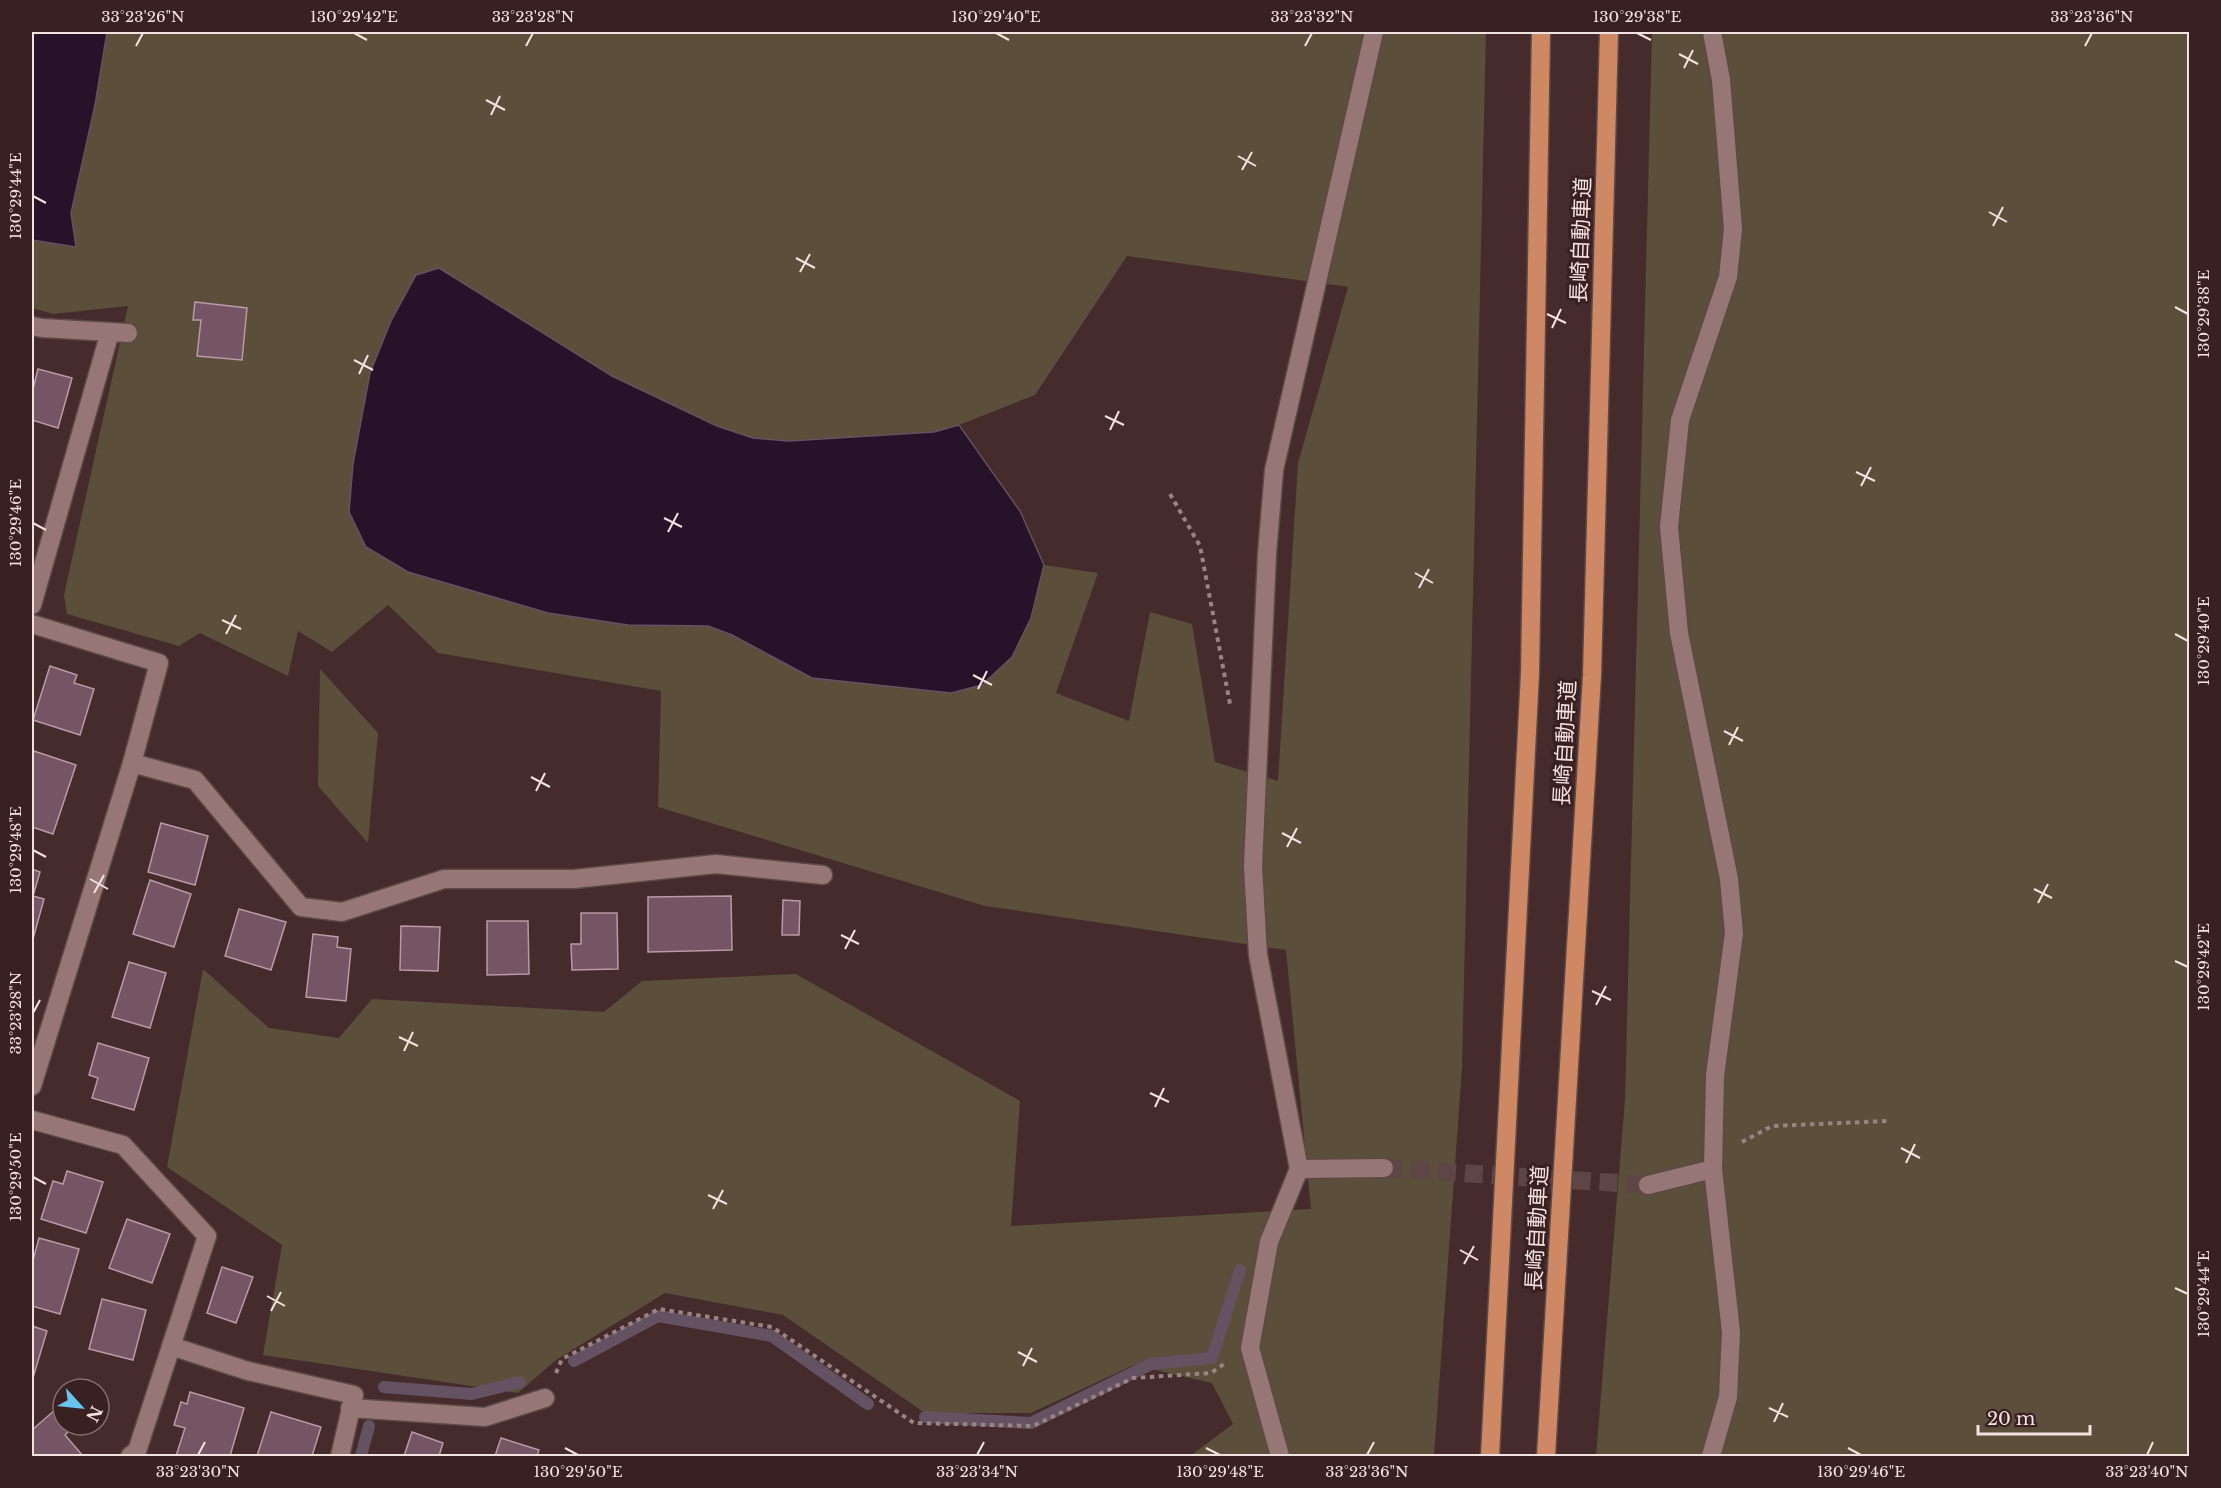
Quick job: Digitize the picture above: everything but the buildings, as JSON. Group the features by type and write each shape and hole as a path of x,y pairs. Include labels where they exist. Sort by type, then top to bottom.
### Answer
{"highway":[{"name":"長崎自動車道","path":"1490,1456 1530,673 1541,32"},
{"name":"長崎自動車道","path":"1546,1456 1592,675 1609,32"}],"street":[{"path":"1280,1456 1250,1348 1269,1242 1299,1169 1257,944 1253,866 1267,554 1274,470 1374,32"},
{"path":"1711,1456 1728,1397 1731,1332 1713,1169 1715,1076 1734,933 1729,879 1679,633 1669,527 1680,420 1728,277 1733,229 1721,80 1712,32"},
{"path":"32,326 119,333 32,605"},
{"path":"32,624 159,663 132,763 32,1086"},
{"path":"132,763 195,780 301,907 342,912 444,879 574,879 716,864 823,875"},
{"path":"32,1120 123,1145 207,1236 137,1451 130,1456"},
{"path":"1299,1169 1384,1168"},
{"path":"1648,1185 1713,1169"},
{"path":"171,1346 248,1371 354,1395 340,1456"},
{"path":"350,1408 485,1417 545,1398"}],"path":[{"path":"1170,494 1200,546 1231,714"},
{"path":"1713,1169 1747,1138 1772,1126 1887,1121"},
{"path":"545,1398 562,1359 659,1309 772,1327 914,1423 1033,1426 1132,1378 1211,1372 1250,1348"}],"shaded area":[{"path":"32,32 107,32 95,105 71,213 76,247 32,240"},
{"path":"107,32 1486,32 1462,1068 1434,1456 1190,1456 1233,1424 1212,1383 1134,1365 1031,1413 925,1413 783,1315 665,1293 556,1360 518,1393 263,1355 282,1245 167,1167 203,969 269,1028 339,1038 372,999 604,1012 642,981 796,974 1020,1101 1011,1226 1311,1209 1286,950 985,906 658,807 661,691 438,653 388,605 332,652 298,631 288,676 200,633 179,646 67,614 64,595 128,306 53,314 32,308 32,240 75,246 71,213 95,105","holes":["1127,256 1348,287 1298,463 1278,781 1215,762 1192,624 1150,612 1129,721 1056,693 1098,573 1044,565 1031,618 812,678 732,635 708,626 628,625 548,613 474,592 349,512 353,464 370,373 391,321 416,275 439,268 612,376 717,426 753,438 789,441 934,432 959,425 1035,395"]},
{"path":"1652,32 2189,32 2189,1456 1596,1456 1625,1099"},
{"path":"439,268 612,376 717,426 753,438 789,441 934,432 959,425 1020,511 1044,565 1031,618 1012,657 982,685 951,693 812,678 732,635 708,626 628,625 548,613 408,572 366,547 349,512 353,464 370,373 391,321 416,275"},
{"path":"320,669 378,733 368,843 318,786"}],"waterway":[{"path":"925,1417 1031,1423 1151,1364 1212,1358 1240,1270"},
{"path":"574,1361 658,1316 772,1336 868,1404"},
{"path":"384,1387 472,1394 520,1382"},
{"path":"361,1456 369,1426"}],"tunnel":[{"path":"1384,1168 1648,1185"}]}
